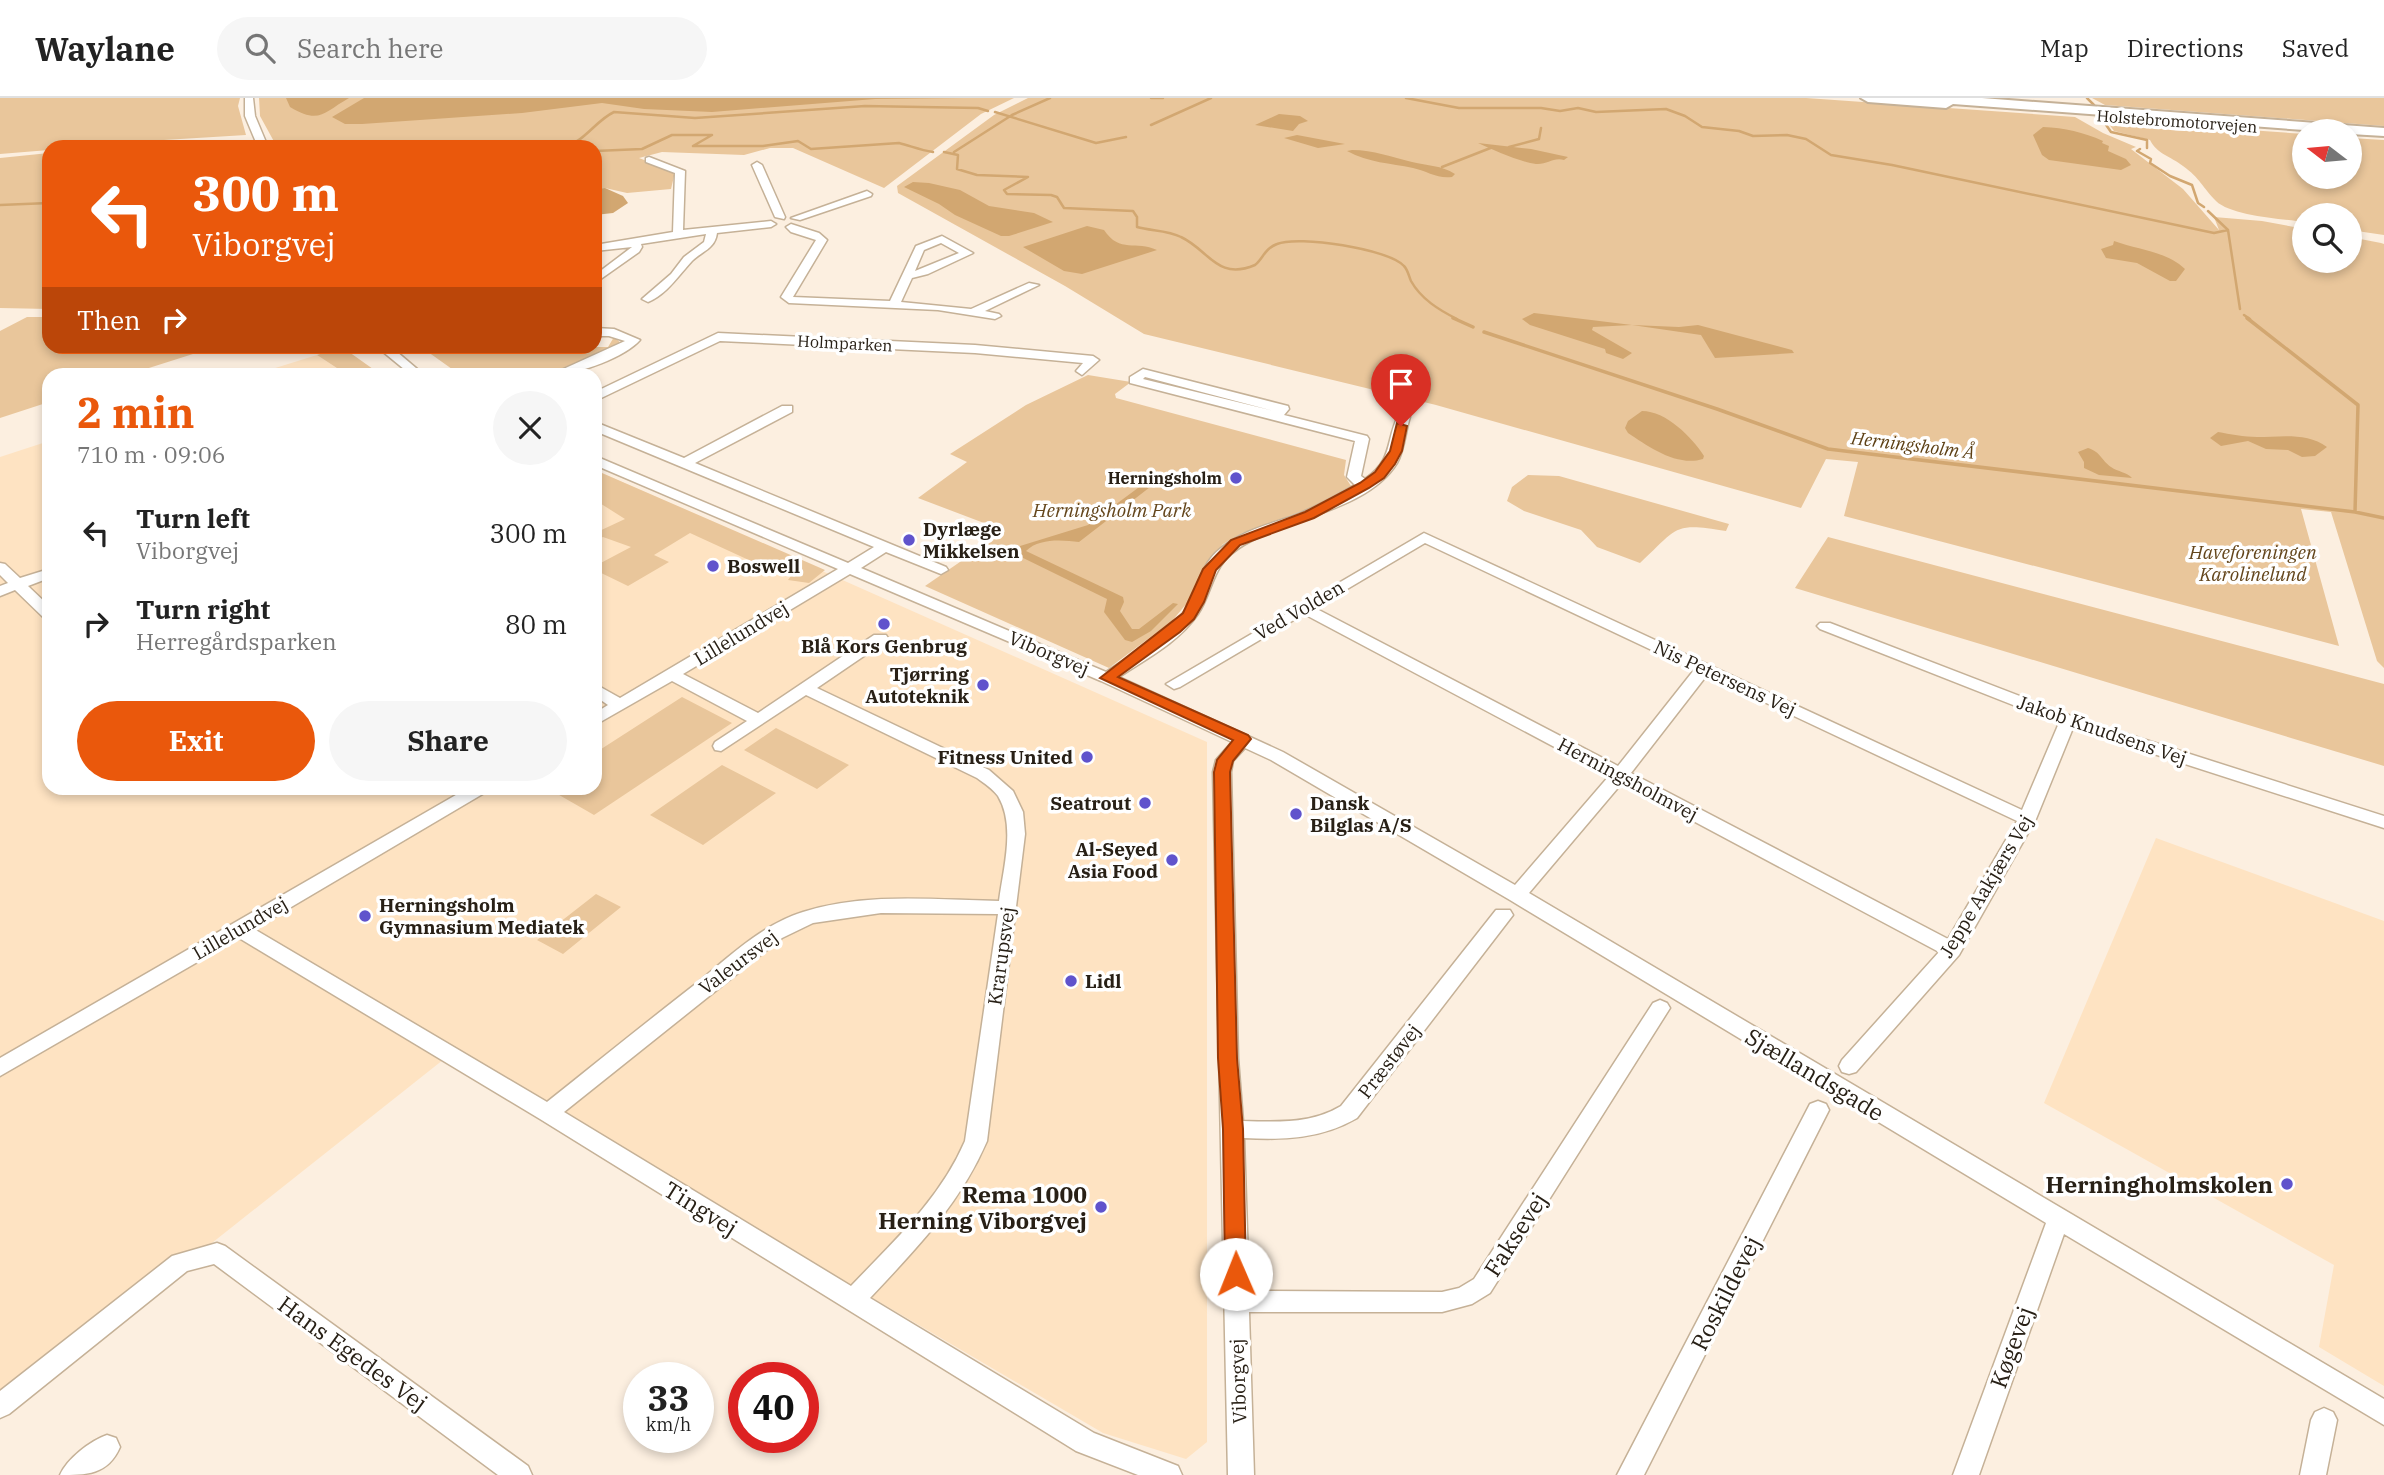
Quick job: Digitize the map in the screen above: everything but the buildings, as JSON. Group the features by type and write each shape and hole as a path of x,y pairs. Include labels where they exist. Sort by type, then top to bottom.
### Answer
{"highway":[{"name":"Holstebromotorvejen","path":"1868,98 2292,129"},
{"name":"Holstebromotorvejen","path":"1928,98 2384,134"},
{"path":"2264,127 2292,130"},
{"path":"2362,135 2384,134"}],"street":[{"path":"249,98 250,116 260,140"},
{"path":"668,159 653,161 680,171 678,234"},
{"path":"757,165 777,228 867,194"},
{"path":"602,247 775,221"},
{"path":"794,222 798,232 817,235 822,240 787,297 789,300 894,304 995,316"},
{"path":"647,295 679,273 688,260 706,247 712,238 712,230"},
{"path":"894,304 907,276 920,248 927,243 942,239 968,253 924,272 907,276"},
{"path":"602,274 635,250 634,241"},
{"path":"973,312 1033,285"},
{"path":"577,368 625,347 634,340 602,332"},
{"name":"Holmparken","path":"602,394 719,337 975,349 1093,360 1082,371"},
{"path":"392,354 410,368"},
{"path":"1275,417 1283,409 1143,373 1134,380 1275,417 1362,439 1353,477 1365,486"},
{"path":"685,463 787,409"},
{"path":"1107,678 1189,616 1198,602 1210,569 1236,542 1310,515 1365,486 1389,464 1396,451 1404,417"},
{"path":"602,429 685,463 732,500 885,547 941,570"},
{"name":"Viborgvej","path":"602,462 732,500 850,568 1243,739 1225,760 1222,772 1241,1475"},
{"name":"Ved Volden","path":"1174,684 1424,537"},
{"name":"Nis Petersens Vej","path":"1424,537 2027,819"},
{"path":"850,568 885,547"},
{"path":"0,567 42,608"},
{"name":"Lillelundvej","path":"602,716 850,568"},
{"path":"0,592 42,575"},
{"name":"Herningsholmvej","path":"1304,608 1952,950"},
{"name":"Jakob Knudsens Vej","path":"1825,626 2068,721 2384,822"},
{"path":"721,746 880,638"},
{"path":"1517,895 1620,775 1704,668"},
{"path":"671,675 759,720"},
{"name":"Krarupsvej","path":"806,689 984,774 1004,791 1014,812 1016,834 976,1141 966,1169 945,1199 852,1301"},
{"path":"602,694 619,705"},
{"name":"Jeppe Aakjærs Vej","path":"1849,1066 1952,950 2027,819 2068,721"},
{"name":"Sjællandsgade","path":"1243,739 1340,791 1517,895 2384,1413"},
{"name":"Lillelundvej","path":"0,1068 468,795"},
{"name":"Valeursvej","path":"548,1113 757,945 781,929 807,918 855,908 1008,908"},
{"name":"Præstøvej","path":"1233,1129 1312,1128 1332,1124 1349,1112 1503,915"},
{"name":"Tingvej","path":"239,929 548,1113 1085,1443 1169,1475"},
{"name":"Faksevej","path":"1236,1301 1442,1302 1464,1297 1482,1286 1660,1008"},
{"name":"Roskildevej","path":"1630,1475 1818,1110"},
{"name":"Køgevej","path":"1966,1475 2058,1220"},
{"name":"Hans Egedes Vej","path":"0,1406 180,1263 217,1253 519,1475"},
{"path":"2313,1475 2324,1420"},
{"path":"73,1475 107,1447"}],"shaded area":[{"path":"286,98 349,98 315,116 290,107"},
{"path":"364,98 964,98 875,99 712,112 644,109 602,103 522,113 362,124 345,124 332,117"},
{"path":"1279,114 1300,116 1308,121 1299,124 1293,131 1255,125"},
{"path":"2043,127 2074,131 2103,141 2102,143 2109,146 2108,151 2126,159 2131,165 2121,170 2049,160 2042,155 2033,135"},
{"path":"1297,135 1345,144 1318,148 1284,138"},
{"path":"1478,143 1531,149 1568,157 1536,164"},
{"path":"1347,151 1375,152 1439,167 1455,174 1452,177 1437,176 1413,168 1371,160"},
{"path":"913,182 960,190 989,206 1034,213 1053,222 1001,236 904,187"},
{"path":"602,188 623,196 628,203 613,213 602,214"},
{"path":"1087,226 1104,230 1116,242 1157,250 1082,274 1064,271 1023,247"},
{"path":"2114,241 2169,258 2185,269 2176,281 2170,281 2137,263 2106,258 2101,249 2113,245"},
{"path":"1534,313 1632,325 1593,327 1592,330 1632,353 1623,359 1606,353 1605,349 1530,325 1522,319"},
{"path":"1632,325 1698,325 1792,350 1794,353 1715,358 1701,335"},
{"path":"317,355 337,368 275,368"},
{"path":"1642,411 1660,415 1678,426 1699,449 1703,459 1693,461 1673,458 1628,433 1625,428 1628,421"},
{"path":"2218,432 2252,437 2302,437 2327,447 2315,456 2302,457 2288,450 2266,449 2248,441 2221,446 2210,438"},
{"path":"42,443 42,795 602,795 602,473 1207,742 1207,1442 1186,1459 1103,1433 453,1052 0,1411 0,457"},
{"path":"2088,448 2111,467 2132,478 2099,475 2084,468 2084,462 2078,452"},
{"path":"1146,482 1154,484 1079,542 1044,542 1026,551 1123,597 1120,611 1132,629 1139,629 1173,603 1178,604 1151,631 1132,642 1125,640 1104,612 1107,599 1007,550 1088,525"},
{"name":"Herningholmskolen","path":"2156,838 2384,921 2384,1386 2319,1347 2334,1265 2044,1103"}],"green space":[{"path":"0,98 240,98 238,106 246,135 164,140 42,140 42,151 0,154"},
{"path":"259,98 1014,98 981,114 884,188 793,148 770,148 744,155 662,152 639,158 675,172 671,189 627,193 602,188 602,140 273,140 260,116"},
{"name":"Haveforeningen Karolinelund","path":"1028,98 1806,98 2075,117 2136,147 2131,149 2183,189 2219,230 2214,217 2292,227 2292,273 2362,273 2362,239 2384,244 2384,668 2377,661 2331,512 2301,509 2339,646 1844,516 1858,462 1826,459 1801,508 1436,405 1144,334 1065,286 898,193 897,186 994,115"},
{"path":"2092,98 2384,98 2384,126 2362,124 2362,119 2292,119 2105,105"},
{"path":"2106,120 2292,133 2292,189 2362,189 2362,139 2384,140 2384,235 2362,232 2362,203 2292,203 2292,220 2233,210 2216,201 2194,175 2160,152 2150,140 2114,131"},
{"path":"42,154 42,309 0,308 0,158"},
{"path":"27,317 42,317 42,354 193,354 149,368 42,368 42,404 0,418 0,331"},
{"path":"614,337 622,344 602,353 602,347 608,347"},
{"path":"352,354 372,368 337,368 317,355"},
{"path":"431,354 600,354 569,368 451,368"},
{"name":"Herningsholm Park","path":"1088,375 1131,382 1115,394 1116,398 1346,460 1344,475 1351,486 1313,507 1242,533 1223,544 1202,570 1187,603 1172,621 1109,668 925,586 1005,531 918,498 967,462 950,454 1026,405"},
{"path":"602,473 825,570 809,583 788,580 793,573 778,568 773,571 690,533 654,555 669,562 628,586 602,573 602,562 631,547 602,537 602,530 625,519 602,504"},
{"path":"1528,475 1559,476 1729,524 1726,531 1695,527 1677,531 1640,563 1597,547 1581,530 1524,511 1507,501 1512,487"},
{"path":"1828,537 2384,684 2384,766 1795,588"},
{"path":"682,697 732,723 594,815 559,795 602,795 602,748"},
{"path":"776,728 849,765 817,789 744,750"},
{"path":"722,765 776,793 703,845 650,815"},
{"path":"596,894 621,907 563,954 537,940"}],"waterway":[{"path":"1010,116 1050,98"},
{"path":"1151,98 1163,98"},
{"path":"1151,125 1211,98"},
{"path":"1406,98 1459,108 1541,108 1560,111 1578,108 1596,112 1666,109 1685,116 1702,127 1739,131 1753,136 1787,135 1806,139 1831,155 1892,165 2214,233 2228,230"},
{"path":"2087,98 2094,105"},
{"path":"578,140 614,112 695,118 865,106 978,108 988,111"},
{"path":"995,112 1010,116"},
{"path":"954,152 1010,116"},
{"path":"1010,116 1096,143 1126,137"},
{"path":"2102,119 2111,132 2147,140 2147,148"},
{"path":"1509,147 1539,139 1541,128"},
{"name":"Herningsholm Å","path":"602,151 642,149 672,135 712,135 693,146 763,146 798,141 811,149 899,143 933,152"},
{"path":"1442,167 1493,147"},
{"path":"2140,149 2137,151 2151,159 2150,163 2170,176 2192,185 2198,203 2204,207"},
{"name":"Herningsholm Å","path":"944,152 958,155 957,169 977,175 1028,177 1004,190 1007,194 1051,195 1057,197 1064,208 1133,211 1137,217 1137,227 1176,235 1222,267 1242,269 1255,265 1273,246 1288,242 1343,245 1381,254 1404,266 1411,281 1425,299 1457,319"},
{"name":"Herningsholm Å","path":"0,205 42,203"},
{"path":"2208,211 2228,230"},
{"path":"2228,230 2240,309"},
{"path":"2244,315 2250,319"},
{"name":"Herningsholm Å","path":"1453,318 1473,327"},
{"path":"2247,318 2358,405 2355,512"},
{"name":"Herningsholm Å","path":"1484,332 1717,409 1828,449 2355,512"},
{"path":"2355,512 2384,518"}],"place":[{"name":"Herningsholm","path":"1236,478"},
{"name":"Dyrlæge Mikkelsen","path":"909,540"},
{"name":"Boswell","path":"713,566"},
{"name":"Blå Kors Genbrug","path":"884,624"},
{"name":"Tjørring Autoteknik","path":"983,685"},
{"name":"Fitness United","path":"1087,757"},
{"name":"Seatrout","path":"1145,803"},
{"name":"Dansk Bilglas A/S","path":"1296,814"},
{"name":"Al-Seyed Asia Food","path":"1172,860"},
{"name":"Herningsholm Gymnasium Mediatek","path":"365,916"},
{"name":"Lidl","path":"1071,981"},
{"name":"Herningholmskolen","path":"2287,1184"},
{"name":"Rema 1000 Herning Viborgvej","path":"1101,1207"}],"route":[{"path":"1236,1274 1222,772 1225,760 1243,739 1107,678 1189,616 1198,602 1210,569 1220,555 1236,542 1310,515 1365,486 1379,475 1396,451 1401,426"}]}
